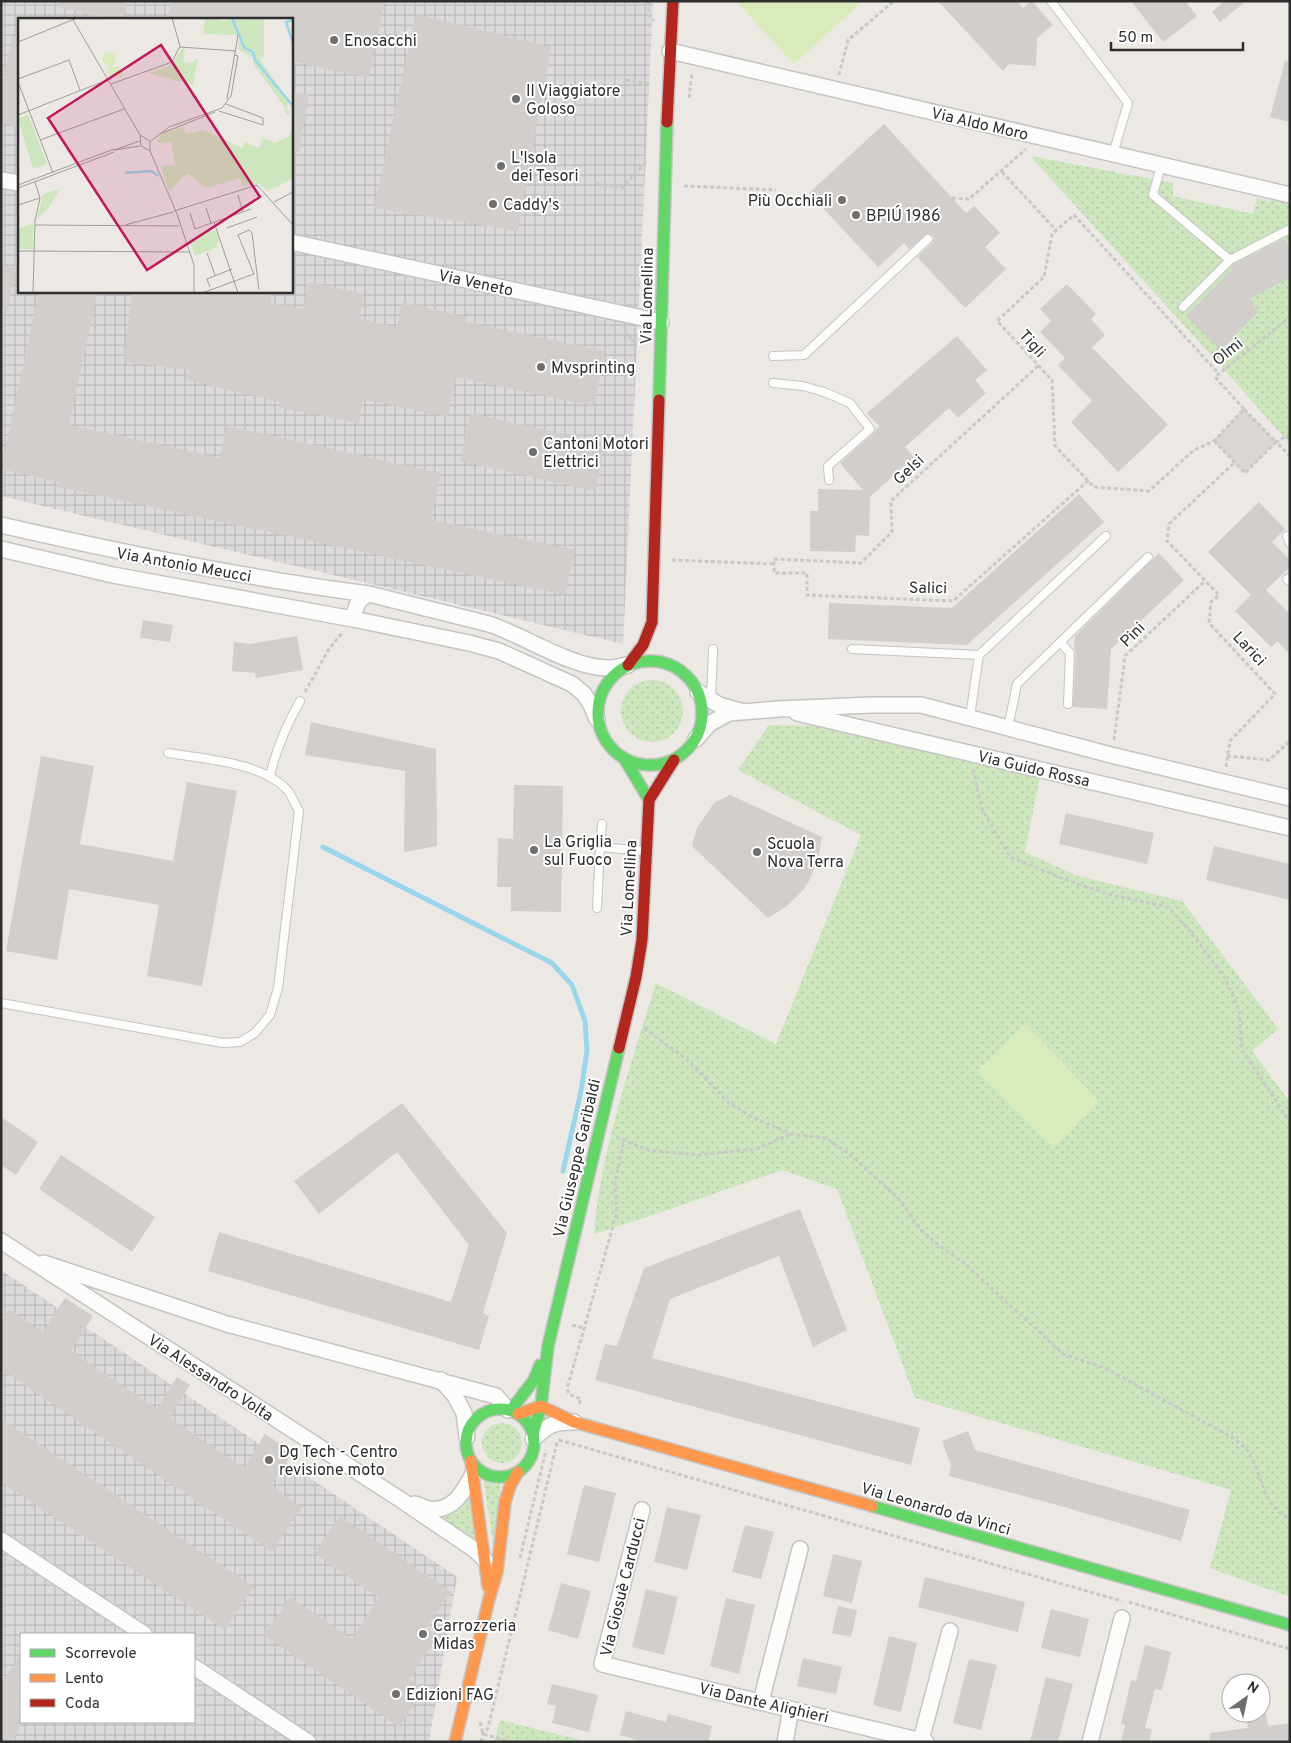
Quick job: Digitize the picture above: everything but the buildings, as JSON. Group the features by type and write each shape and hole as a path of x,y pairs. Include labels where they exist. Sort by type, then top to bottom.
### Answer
{"main road":[{"name":"Via Lomellina","path":"628,666 644,647 652,622 670,51 669,2"},
{"name":"Via Lomellina","path":"652,622 657,637"},
{"path":"624,758 646,763 674,760 684,753 696,739 702,722 705,696 678,669 667,654"},
{"path":"649,800 642,784 624,758 610,748 603,737 597,720 597,708 602,691 613,676 628,666 642,661 656,661 678,669"},
{"name":"Via Lomellina","path":"636,978 642,940 649,800 674,760"},
{"name":"Via Giuseppe Garibaldi","path":"533,1436 541,1406 548,1346 636,978"},
{"name":"Via Giuseppe Garibaldi","path":"512,1411 534,1380 548,1346"},
{"path":"489,1599 472,1468 466,1437 476,1418 485,1412 497,1408 512,1411 541,1406"},
{"name":"Via Leonardo da Vinci","path":"541,1406 574,1422 1290,1625"},
{"path":"454,1742 497,1572 505,1502 510,1486 518,1472 528,1462 534,1449 533,1436 528,1423 512,1411"},
{"path":"472,1468 497,1477 508,1476 518,1472"}],"street":[{"name":"Via Aldo Moro","path":"670,51 1290,195"},
{"path":"1,180 18,184"},
{"name":"Via Veneto","path":"292,242 661,322"},
{"name":"Via Antonio Meucci","path":"1,525 127,554 309,586 369,594 489,624 589,666 609,668 628,666"},
{"name":"Via Antonio Meucci","path":"1,549 113,575 353,619 470,643 499,651 572,684 584,694 597,720"},
{"path":"353,619 356,604 361,598 369,594"},
{"name":"Via Guido Rossa","path":"705,696 727,708 743,712"},
{"name":"Via Guido Rossa","path":"696,739 717,718 729,713 871,705 921,706 970,717 1111,755 1290,798"},
{"name":"Via Guido Rossa","path":"779,709 1290,828"},
{"name":"Via Alessandro Volta","path":"1,1241 398,1498 475,1550 485,1560"},
{"name":"Via Alessandro Volta","path":"24,1256 227,1324 496,1396 512,1411"},
{"path":"440,1380 455,1396 464,1412 466,1437"},
{"path":"533,1436 549,1425 574,1422"},
{"name":"Via Alessandro Volta","path":"398,1498 430,1509 445,1508 455,1502 464,1492 472,1468"},
{"name":"Via Giosuè Carducci","path":"602,1664 642,1510"},
{"path":"1,1540 142,1633"},
{"path":"760,1701 800,1549"},
{"path":"1090,1742 1122,1618"},
{"path":"924,1741 950,1631"},
{"name":"Via Dante Alighieri","path":"602,1664 924,1741"},
{"path":"195,1668 306,1741"},
{"path":"785,1742 791,1708"}],"lane":[{"path":"1050,1 1128,103 1114,154"},
{"path":"1161,165 1153,196 1230,260"},
{"path":"1183,308 1230,260 1290,229"},
{"path":"773,356 804,355 928,239"},
{"path":"772,383 803,386 824,392 850,403 870,430 828,466 829,480"},
{"path":"970,717 979,655 1106,536"},
{"path":"1008,728 1017,684 1148,557"},
{"path":"1290,577 1287,580 1290,582"},
{"path":"1060,642 1070,652 1068,704"},
{"path":"705,696 713,649"},
{"path":"852,649 979,655"},
{"path":"270,776 284,729 300,701"},
{"path":"1,1002 223,1043 240,1042 255,1033 270,1015 278,988 299,812 288,791 270,776 242,766 168,753"},
{"path":"597,908 602,824"},
{"path":"600,847 646,851"}],"path":[{"path":"648,1 649,16 658,28"},
{"path":"836,90 848,40 894,1"},
{"path":"952,198 969,199 1002,172 1039,137"},
{"path":"595,183 622,188 647,160"},
{"path":"1002,172 1056,230 1074,215 1219,374"},
{"path":"684,186 776,190"},
{"name":"Tigli","path":"1056,230 1052,234 1044,277 997,321 1052,380 1056,446 1089,480"},
{"name":"Olmi","path":"1244,409 1215,377 1290,317"},
{"name":"Gelsi","path":"774,564 774,559 861,563 892,532 892,501 1038,366"},
{"path":"1089,480 1094,487 1149,491 1194,450 1214,441 1244,409 1290,456"},
{"path":"1214,441 1245,473 1276,442 1290,434"},
{"path":"1205,581 1167,541 1169,524 1235,463"},
{"name":"Salici","path":"774,564 774,572 807,573 806,595 954,601 1089,480"},
{"path":"654,559 774,564"},
{"name":"Pini","path":"1111,755 1125,656 1205,581"},
{"name":"Larici","path":"1205,581 1219,595 1211,602 1209,623 1275,694 1230,741 1224,782"},
{"path":"300,701 329,649 353,619"},
{"path":"1227,756 1269,760 1290,741"},
{"path":"970,753 982,809 1010,857 1077,884 1116,896 1168,907 1189,930 1225,978 1239,1010 1242,1050 1290,1122"},
{"path":"627,1016 686,1059 729,1103 756,1118 792,1134 826,1138 847,1152 899,1199 921,1230 963,1262 1063,1354 1106,1368 1235,1439 1248,1452 1258,1470 1268,1501 1277,1511 1290,1518"},
{"path":"599,1132 648,1150 698,1155 756,1149 792,1134"},
{"path":"560,1440 1290,1649"},
{"path":"483,1734 511,1742"}],"shaded area":[{"path":"1,1 653,1 623,644 1,496"},
{"path":"1244,409 1276,442 1245,473 1214,441"},
{"path":"1,1270 457,1577 429,1742 1,1742"}],"green space":[{"path":"736,1 863,1 794,64"},
{"path":"1030,156 1173,183 1173,196 1253,214 1257,198 1268,201 1290,197 1290,444 1220,365"},
{"path":"652,680 664,682 674,689 681,699 683,711 681,723 674,733 664,740 652,742 640,740 630,733 623,723 621,711 623,699 630,689 640,682"},
{"path":"769,725 812,726 1040,777 1025,852 1078,876 1182,901 1278,1029 1252,1051 1290,1102 1290,1597 1210,1568 1231,1490 915,1398 837,1189 782,1170 594,1234 603,1170 610,1138 627,1075 656,983 776,1044 861,835 738,770"},
{"path":"1025,1024 1100,1101 1053,1148 977,1071"},
{"path":"506,1423 513,1426 519,1432 522,1443 521,1451 513,1460 506,1463 498,1463 491,1460 483,1451 482,1439 485,1432 494,1424"},
{"path":"483,1477 501,1482 494,1551"},
{"path":"469,1499 476,1543 434,1516 453,1510"},
{"path":"500,1720 589,1742 494,1742"}],"waterway":[{"path":"323,847 552,963 572,985 585,1021 587,1051 581,1091 563,1171"}],"traffic: fast":[{"path":"659,400 667,122"},
{"path":"650,661 670,665 687,676 698,693 702,713 698,733 687,750 670,761 650,765 630,761 613,750 602,733 598,713 602,693 613,676 630,665 650,661"},
{"path":"624,758 649,800"},
{"path":"533,1434 541,1406 548,1346 619,1048"},
{"path":"511,1410 534,1380 540,1365"},
{"path":"500,1409 513,1412 524,1419 531,1430 534,1443 531,1456 524,1467 513,1474 500,1477 487,1474 476,1467 469,1456 466,1443 469,1430 476,1419 487,1412 500,1409"},
{"path":"872,1506 1290,1625"}],"traffic: slow":[{"path":"518,1414 541,1406 574,1422 872,1506"},
{"path":"471,1461 488,1586"},
{"path":"455,1742 497,1572 505,1502 510,1486 518,1472"}],"traffic: jam":[{"path":"667,122 673,1"},
{"path":"628,665 643,645 652,622 659,400"},
{"path":"619,1048 636,977 642,940 649,800 674,760"}],"place":[{"name":"Enosacchi","path":"334,40"},
{"name":"Il Viaggiatore Goloso","path":"516,99"},
{"name":"L'Isola dei Tesori","path":"501,166"},
{"name":"Più Occhiali","path":"842,200"},
{"name":"Caddy's","path":"493,204"},
{"name":"BPIÚ 1986","path":"856,215"},
{"name":"Mvsprinting","path":"541,367"},
{"name":"Cantoni Motori Elettrici","path":"533,452"},
{"name":"La Griglia sul Fuoco","path":"534,850"},
{"name":"Scuola Nova Terra","path":"757,852"},
{"name":"Dg Tech - Centro revisione moto","path":"269,1460"},
{"name":"Carrozzeria Midas","path":"423,1634"},
{"name":"Edizioni FAG","path":"396,1694"}]}
